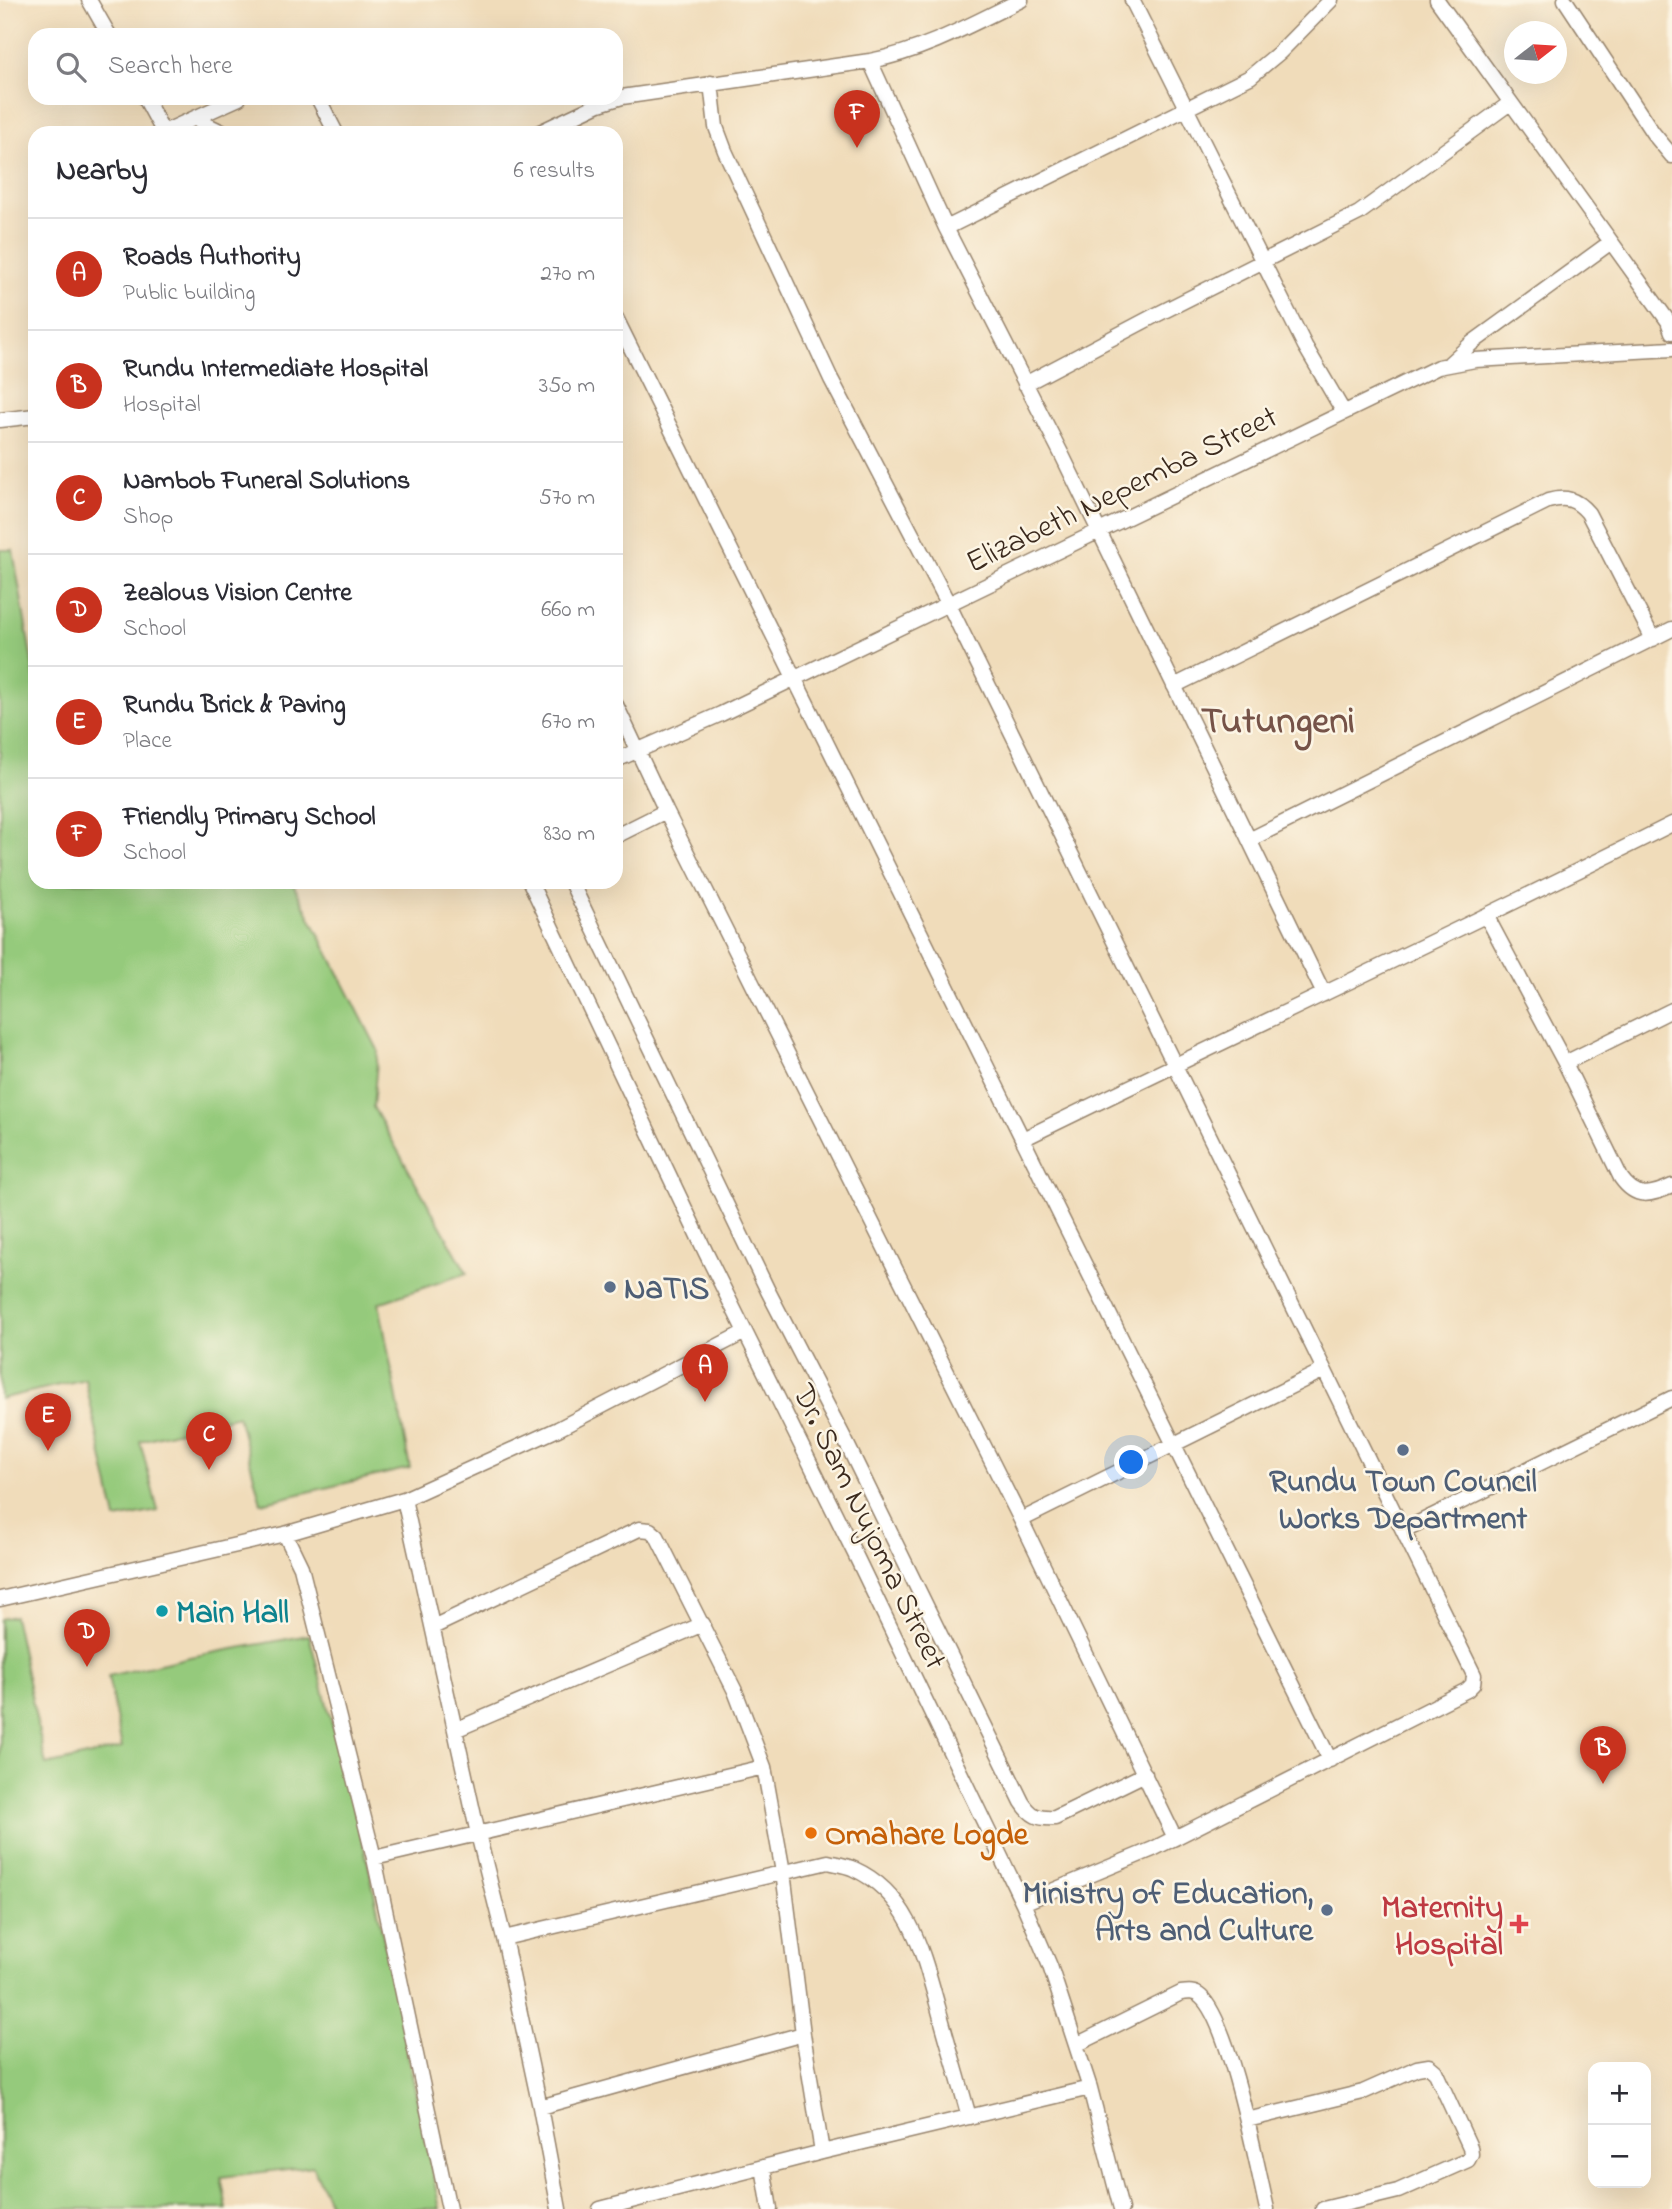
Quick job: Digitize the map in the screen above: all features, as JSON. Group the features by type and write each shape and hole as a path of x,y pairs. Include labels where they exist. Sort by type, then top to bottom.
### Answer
{"street":[{"path":"623,97 870,61 932,43 1021,0"},
{"path":"1132,0 1306,346 1343,411"},
{"path":"946,228 1250,77 1280,52 1331,0"},
{"path":"1437,0 1671,321"},
{"path":"1564,0 1672,156"},
{"path":"93,1 106,28"},
{"path":"870,61 946,228 1098,531 1324,994"},
{"path":"710,83 716,127 724,151 831,379 948,603 1474,1675 1473,1684 1467,1690 1330,1760 1175,1838 1023,1903"},
{"path":"1025,384 1359,213 1510,103"},
{"path":"149,105 160,126"},
{"path":"180,126 224,105"},
{"path":"322,105 332,126"},
{"path":"552,126 598,105"},
{"path":"195,119 210,126"},
{"path":"1449,364 1472,343 1611,242"},
{"path":"623,332 1330,1760"},
{"name":"Elizabeth Nepemba Street","path":"623,758 796,678 1421,373 1449,364 1475,360 1672,349"},
{"path":"0,420 28,417"},
{"path":"1174,687 1548,501 1560,498 1572,499 1588,513 1653,639"},
{"path":"1249,840 1672,629"},
{"path":"623,720 666,811 1021,1520 1175,1838"},
{"path":"623,832 666,811"},
{"path":"1023,1139 1487,917 1672,824"},
{"name":"Dr. Sam Nujoma Street","path":"533,889 1023,1903 1050,1965 1090,2088 1121,2209"},
{"path":"574,889 768,1291 850,1450 1022,1802 1030,1814 1041,1819 1055,1818 1145,1774"},
{"path":"1487,917 1565,1063 1621,1178 1637,1193 1648,1195 1672,1186"},
{"path":"1565,1063 1672,1010"},
{"path":"0,1599 285,1534 404,1499 558,1429 745,1332"},
{"path":"1021,1520 1324,1370"},
{"path":"1404,1531 1672,1398"},
{"path":"404,1499 504,1938 559,2209"},
{"path":"433,1627 639,1529 650,1530 657,1536 735,1692 764,1767 783,1872 803,2034 822,2152"},
{"path":"285,1534 301,1567 374,1858 449,2209"},
{"path":"455,1730 702,1624"},
{"path":"374,1858 764,1767"},
{"path":"504,1938 828,1862 854,1868 896,1901 909,1919 922,1950 969,2117"},
{"path":"1076,2045 1181,1993 1192,1992 1201,1997 1221,2033 1247,2120 1267,2209"},
{"path":"540,2107 803,2034"},
{"path":"1247,2120 1363,2092 1417,2068 1429,2066 1436,2071 1471,2147 1468,2160 1398,2191 1323,2209"},
{"path":"600,2209 822,2152 1090,2088"},
{"path":"763,2167 769,2209"}],"green space":[{"path":"0,550 13,550 28,639 28,889 296,889 378,1050 373,1107 467,1273 379,1303 410,1468 261,1503 238,1416 140,1441 158,1511 116,1519 85,1379 0,1399"},
{"path":"14,1616 46,1765 122,1748 108,1676 190,1657 309,1635 368,1863 440,2209 332,2209 313,2166 221,2177 227,2209 0,2209 0,1619"}],"place":[{"name":"Friendly Primary School","path":"857,148"},
{"name":"NaTIS","path":"610,1287"},
{"name":"Roads Authority","path":"705,1402"},
{"name":"Rundu Town Council Works Department","path":"1403,1450"},
{"name":"Rundu Brick & Paving","path":"48,1451"},
{"name":"Nambob Funeral Solutions","path":"209,1470"},
{"name":"Main Hall","path":"162,1611"},
{"name":"Zealous Vision Centre","path":"87,1667"},
{"name":"Rundu Intermediate Hospital","path":"1603,1784"},
{"name":"Omahare Logde","path":"811,1833"},
{"name":"Ministry of Education, Arts and Culture","path":"1327,1910"},
{"name":"Maternity Hospital","path":"1519,1924"}],"district":[{"name":"Tutungeni","path":"1278,719"}]}
